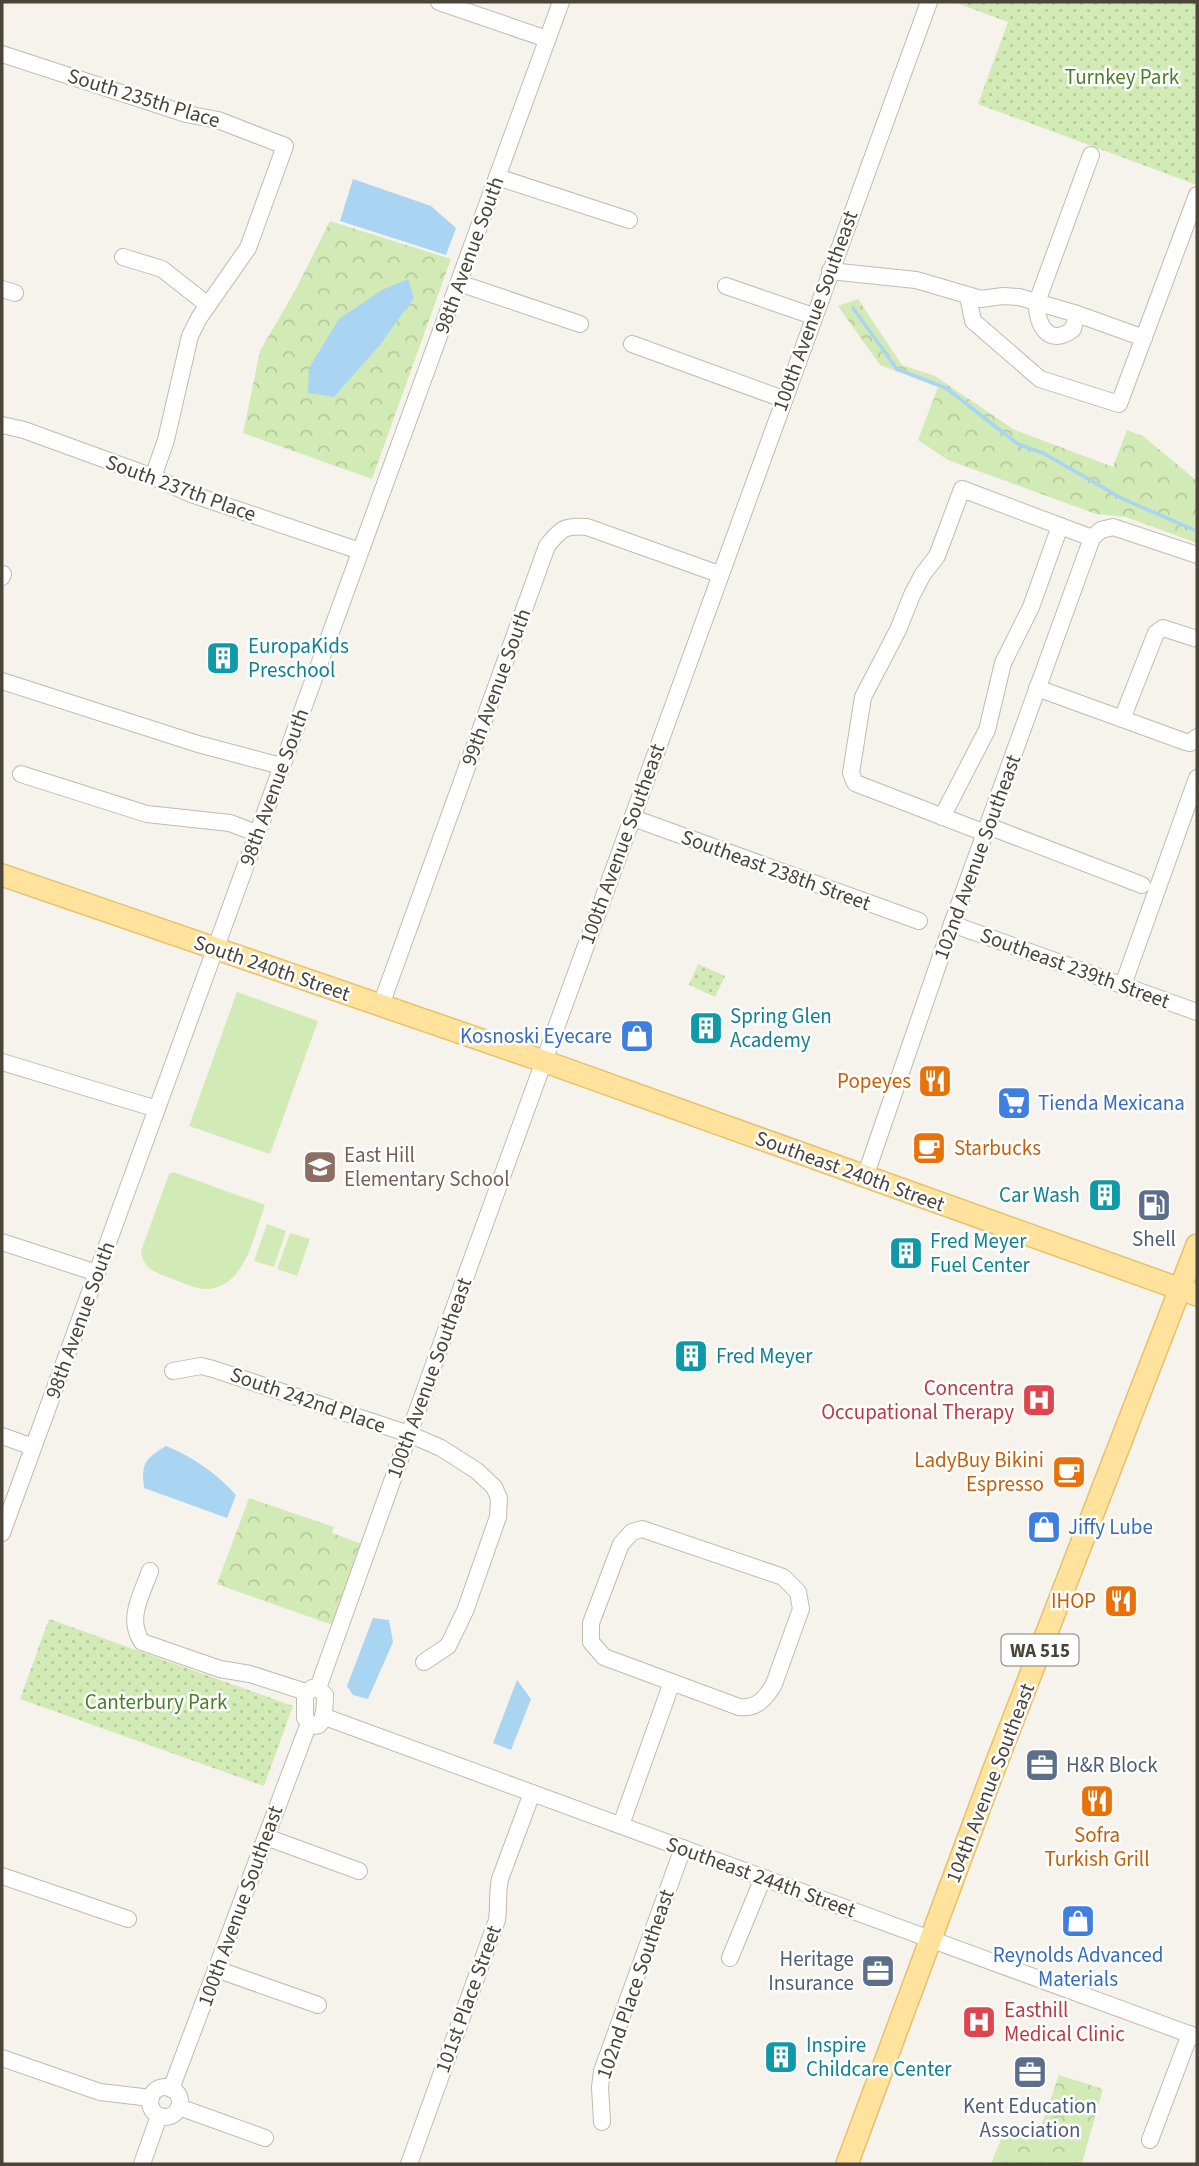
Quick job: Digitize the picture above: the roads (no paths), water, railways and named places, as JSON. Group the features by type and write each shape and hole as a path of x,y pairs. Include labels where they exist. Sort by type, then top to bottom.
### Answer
{"main road":[{"name":"South 240th Street","path":"2,875 543,1061"},
{"name":"Southeast 240th Street","path":"543,1061 1189,1292"},
{"name":"104th Avenue Southeast","path":"847,2164 994,1769 1189,1292 1197,1245"}],"street":[{"path":"439,2 547,39"},
{"name":"98th Avenue South","path":"2,1533 561,2"},
{"name":"100th Avenue Southeast","path":"312,1690 409,1434 719,573 929,2"},
{"name":"South 235th Place","path":"2,54 186,114 218,120 285,146 248,248 208,304"},
{"path":"1077,314 1073,329 1060,336 1052,335 1040,326 1037,302 1091,155"},
{"path":"497,177 629,220"},
{"path":"968,296 973,321 1040,379 1119,404 1197,195"},
{"path":"123,257 162,269 208,304 190,336 166,440 153,477"},
{"path":"830,271 916,280 981,299 1003,296 1037,302 1143,338"},
{"path":"460,283 580,324"},
{"path":"1044,283 1056,308"},
{"path":"726,286 813,316"},
{"path":"632,344 783,399"},
{"name":"South 237th Place","path":"2,425 24,430 153,477 191,494 360,551"},
{"path":"1142,884 986,829 942,817 855,783 851,773 863,697 898,630 917,585 937,556 962,489 1092,538 1101,530 1113,527 1197,555"},
{"path":"942,817 987,730 1003,663 1031,607 1060,526"},
{"name":"99th Avenue South","path":"381,1005 547,546 563,528 587,527 719,573"},
{"name":"102nd Avenue Southeast","path":"865,1177 939,926 986,829 1092,538"},
{"path":"1122,719 1156,633 1163,628 1195,638"},
{"path":"2,681 198,744 281,766"},
{"path":"1037,688 1189,743 1196,739"},
{"path":"21,774 147,814 230,823 256,833"},
{"path":"1123,985 1197,778"},
{"name":"Southeast 238th Street","path":"633,818 939,926"},
{"name":"Southeast 239th Street","path":"939,926 1123,985 1197,1012"},
{"path":"2,1062 157,1109"},
{"path":"2,1242 97,1273"},
{"name":"South 242nd Place","path":"173,1371 201,1366 213,1368 409,1434 441,1448 490,1482 497,1492 500,1504 498,1517 455,1634 444,1650 424,1662"},
{"path":"2,1436 33,1447"},
{"path":"642,1528 783,1577 798,1592 801,1609 774,1684 762,1700 755,1705 739,1707 672,1682 604,1657 591,1642 591,1622 621,1544 632,1532 642,1528"},
{"path":"150,1571 135,1612 135,1627 142,1642 220,1669 312,1690 305,1718 317,1720"},
{"path":"621,1825 672,1682"},
{"name":"100th Avenue Southeast","path":"171,2089 266,1837 317,1720"},
{"name":"Southeast 244th Street","path":"317,1720 532,1793 1194,2035"},
{"name":"101st Place Street","path":"409,2164 497,1920 497,1891 500,1879 532,1793"},
{"path":"266,1837 359,1871"},
{"name":"102nd Place Southeast","path":"602,2122 602,2071 682,1848"},
{"path":"2,1876 128,1919"},
{"path":"730,1958 764,1878"},
{"path":"216,1969 318,2005"},
{"path":"1150,2140 1194,2035"},
{"path":"2,2059 100,2092 151,2098"},
{"path":"166,2087 171,2089 178,2094 179,2106 169,2116 159,2116 153,2110 151,2098 157,2090 166,2087"},
{"path":"179,2106 265,2138"},
{"path":"142,2164 159,2116"}],"water":[{"path":"353,179 431,206 456,228 446,255 340,221"},
{"path":"408,279 414,298 380,345 334,397 308,393 309,368 339,319 382,290"},
{"path":"166,1446 204,1466 236,1495 227,1518 144,1488 143,1473 146,1462"},
{"path":"373,1618 389,1620 393,1642 368,1699 353,1695 347,1686"},
{"path":"517,1680 531,1699 511,1750 493,1743"}],"waterway":[{"path":"853,308 897,369 946,388 1018,444 1043,453 1123,499 1197,531"}],"place":[{"name":"EuropaKids Preschool","path":"223,658"},
{"name":"Spring Glen Academy","path":"706,1028"},
{"name":"Kosnoski Eyecare","path":"637,1036"},
{"name":"Popeyes","path":"935,1081"},
{"name":"Tienda Mexicana","path":"1014,1103"},
{"name":"Starbucks","path":"929,1148"},
{"name":"East Hill Elementary School","path":"320,1167"},
{"name":"Car Wash","path":"1105,1195"},
{"name":"Shell","path":"1154,1205"},
{"name":"Fred Meyer Fuel Center","path":"906,1253"},
{"name":"Fred Meyer","path":"691,1356"},
{"name":"Concentra Occupational Therapy","path":"1039,1400"},
{"name":"LadyBuy Bikini Espresso","path":"1069,1472"},
{"name":"Jiffy Lube","path":"1044,1527"},
{"name":"IHOP","path":"1121,1601"},
{"name":"H&R Block","path":"1042,1765"},
{"name":"Sofra Turkish Grill","path":"1097,1801"},
{"name":"Reynolds Advanced Materials","path":"1078,1921"},
{"name":"Heritage Insurance","path":"878,1971"},
{"name":"Easthill Medical Clinic","path":"979,2022"},
{"name":"Inspire Childcare Center","path":"781,2057"},
{"name":"Kent Education Association","path":"1030,2072"}],"park label":[{"name":"Turnkey Park","path":"1122,77"},
{"name":"Canterbury Park","path":"156,1702"}]}
